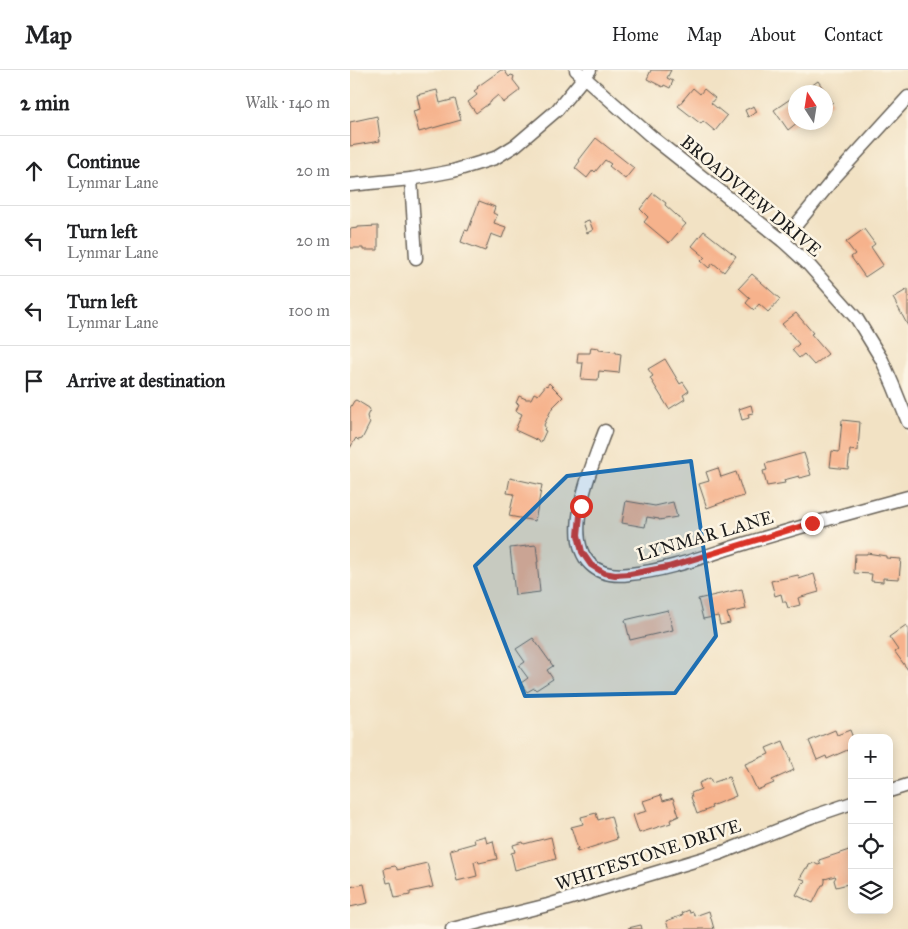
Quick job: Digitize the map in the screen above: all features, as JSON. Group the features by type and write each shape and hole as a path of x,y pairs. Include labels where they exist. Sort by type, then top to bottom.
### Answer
{"street":[{"path":"350,185 411,179 453,171 495,158 516,145 557,110 583,72"},
{"name":"BROADVIEW DRIVE","path":"583,72 653,138 808,264 857,319 882,360 908,422"},
{"path":"782,241 835,177 908,97"},
{"path":"411,179 416,258"},
{"name":"LYNMAR LANE","path":"605,431 590,470 581,506 578,535 582,552 591,565 604,573 615,575 630,574 668,567 812,523 908,497"},
{"path":"893,790 908,786"},
{"name":"WHITESTONE DRIVE","path":"452,929 548,905 721,854 848,804"}],"highlighted area":[{"path":"691,461 716,636 675,693 525,696 475,566 567,476"}],"building":[{"path":"501,70 504,70 509,77 511,75 514,76 513,80 520,89 519,91 503,103 498,95 476,113 468,102 477,95 474,91"},
{"path":"651,70 671,70 667,78 673,81 670,88 664,85 663,87 647,79"},
{"path":"818,81 821,85 812,85"},
{"path":"693,88 700,94 704,89 715,98 711,103 727,116 715,131 703,121 701,124 678,106"},
{"path":"437,90 440,103 455,99 461,120 419,132 413,111 420,109 417,95"},
{"path":"788,100 788,130 774,110"},
{"path":"754,106 757,112 748,117 745,110"},
{"path":"377,116 380,141 350,146 350,122"},
{"path":"596,138 634,168 625,179 609,166 611,164 605,160 587,178 575,168"},
{"path":"653,193 666,203 665,205 686,224 669,243 644,222 648,217 640,209"},
{"path":"479,201 495,207 493,213 497,215 494,223 506,227 502,238 491,234 485,251 461,242 465,230 468,231"},
{"path":"589,220 593,230 587,233 583,222"},
{"path":"378,226 378,250 350,248 350,229"},
{"path":"864,229 875,244 871,247 883,265 865,277 851,257 855,254 846,242"},
{"path":"704,231 736,256 724,272 713,263 709,268 701,261 705,257 692,246"},
{"path":"752,274 780,299 768,312 759,304 754,310 746,303 750,298 739,288"},
{"path":"908,289 908,326 893,298"},
{"path":"796,313 828,354 814,365 804,354 799,358 792,350 799,344 782,324"},
{"path":"591,347 621,354 619,373 599,371 598,380 581,379 583,363 577,363 578,353 590,353"},
{"path":"665,359 680,384 683,382 689,391 683,395 685,399 669,409 650,378 653,376 648,369"},
{"path":"549,383 563,397 552,408 544,425 544,430 546,431 541,442 515,430 522,414 516,411 519,404 516,403 519,396 531,399 534,393 538,395"},
{"path":"356,400 369,408 367,416 370,423 362,439 358,440 356,438 350,448 350,408"},
{"path":"751,405 753,413 748,414 749,418 742,420 739,409"},
{"path":"842,420 860,422 858,451 850,450 848,469 830,467 832,451 839,452"},
{"path":"804,453 811,475 800,478 799,476 784,480 785,483 767,486 763,471 767,470 765,464"},
{"path":"718,468 721,477 736,472 744,496 707,508 699,484 709,481 706,472"},
{"path":"510,478 542,485 535,521 509,516 514,494 507,493"},
{"path":"626,501 655,506 673,502 677,517 659,520 647,517 645,527 622,523"},
{"path":"536,545 540,592 515,595 510,548"},
{"path":"867,553 886,556 886,558 901,559 899,579 883,578 883,582 871,581 872,574 854,573 855,554"},
{"path":"814,574 819,592 798,598 800,605 788,608 786,602 783,602 781,594 775,596 771,581 798,575 799,579"},
{"path":"742,589 746,609 727,613 730,623 720,625 718,616 703,619 698,599"},
{"path":"668,610 673,630 630,640 625,620"},
{"path":"906,625 908,628 908,670 895,652 898,650 889,637"},
{"path":"533,638 553,666 547,670 553,679 536,690 534,688 527,692 521,683 528,678 519,666 525,662 516,649"},
{"path":"835,730 837,735 850,730 852,734 848,734 848,750 827,759 826,756 817,760 809,741"},
{"path":"783,741 794,770 772,780 774,783 757,790 745,764 769,754 766,748"},
{"path":"729,777 736,796 697,814 691,793 701,789 699,783 710,778 712,783"},
{"path":"661,795 663,801 673,798 679,816 670,820 671,823 639,833 633,815 647,811 643,801"},
{"path":"596,813 598,820 611,816 617,839 577,852 576,849 578,849 571,827 583,824 581,817"},
{"path":"485,836 487,843 493,841 497,859 479,863 478,860 474,862 477,876 457,881 450,850 475,843 474,839"},
{"path":"551,837 556,859 515,870 511,853 515,852 513,845"},
{"path":"848,850 848,884 836,887 835,876 825,879 824,885 822,885 813,903 796,895 805,880 800,878 809,865 814,863 821,864 819,860"},
{"path":"427,863 433,887 410,892 410,895 395,898 391,882 387,883 385,868 395,866 397,870"},
{"path":"364,884 368,903 350,907 350,887"},
{"path":"689,910 695,916 709,911 714,929 669,929 666,921 683,915 682,913"},
{"path":"641,925 642,929 628,929 628,928"}],"route":[{"path":"581,506 578,535 582,552 591,565 604,573 615,575 668,567 812,523"}]}
